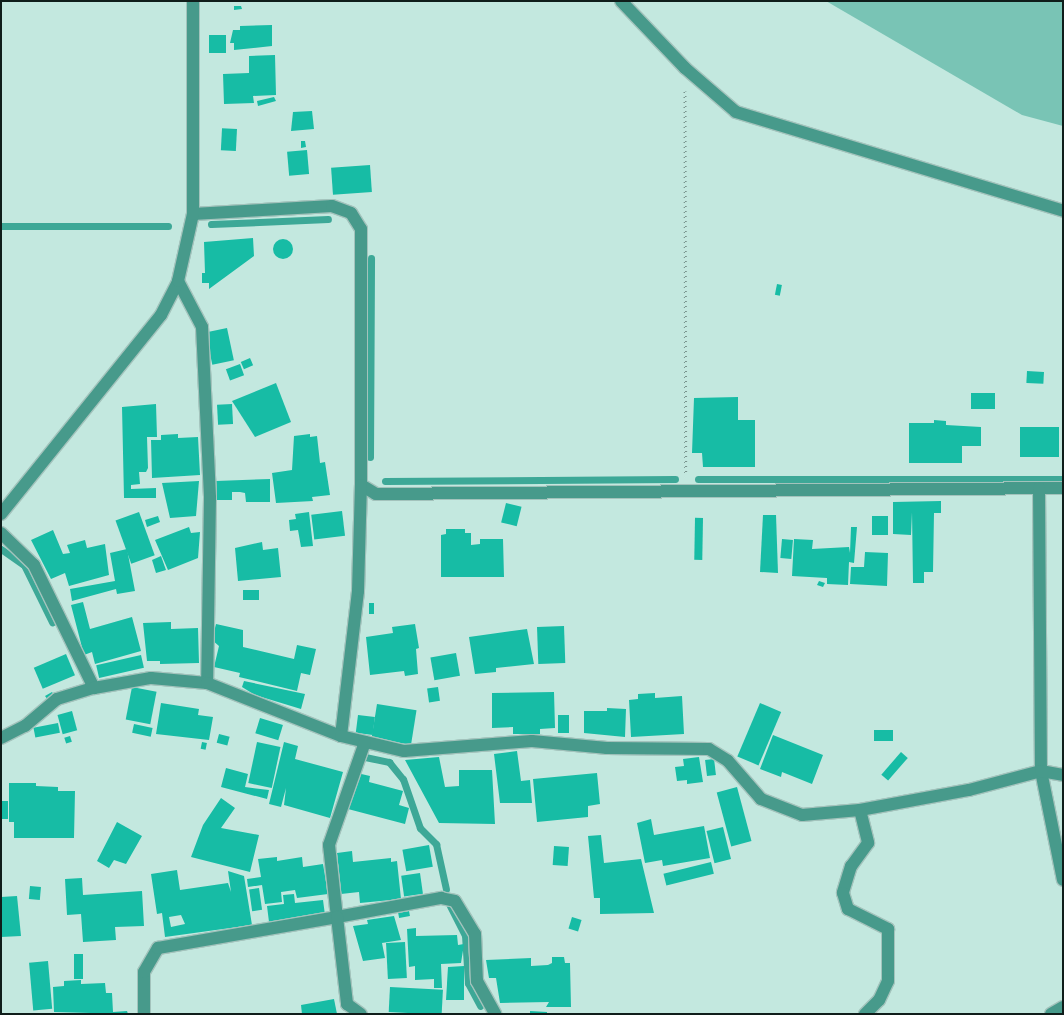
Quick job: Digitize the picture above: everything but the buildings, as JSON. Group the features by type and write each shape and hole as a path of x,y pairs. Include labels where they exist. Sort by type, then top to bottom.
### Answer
{"street":[{"path":"1,514 161,315 178,281 193,214 193,1"},
{"path":"620,1 685,68 736,112 1063,211"},
{"path":"193,214 332,206 351,213 361,229 361,485 358,592 341,736"},
{"path":"178,281 202,327 210,498 207,683"},
{"path":"361,485 376,494 1063,488"},
{"path":"1039,488 1041,771 1063,880"},
{"path":"1,533 34,564 94,688"},
{"path":"1,738 25,726 57,699 94,688 151,678 207,683 341,736 404,751 532,741 607,748 709,750 728,761 762,799 802,815 860,810 969,790 1041,771 1063,775"},
{"path":"361,1014 347,1004 329,845 365,742"},
{"path":"860,810 868,843 851,866 843,893 848,908 888,929 888,981 880,1000 865,1014"},
{"path":"144,1014 144,972 158,948 441,898 455,901 475,934 477,981 495,1014"},
{"path":"1051,1014 1063,1007"}],"path":[{"path":"685,68 686,490"}],"green space":[{"path":"826,1 1063,1 1063,126 1022,115"}],"waterway":[{"path":"211,224 328,219"},
{"path":"1,226 168,226"},
{"path":"370,457 371,258"},
{"path":"385,481 675,479"},
{"path":"698,479 1063,479"},
{"path":"1,549 24,565 52,622"},
{"path":"365,757 389,762 403,779 420,828 436,844 446,889"},
{"path":"450,906 465,935 468,983 480,1006"}]}
